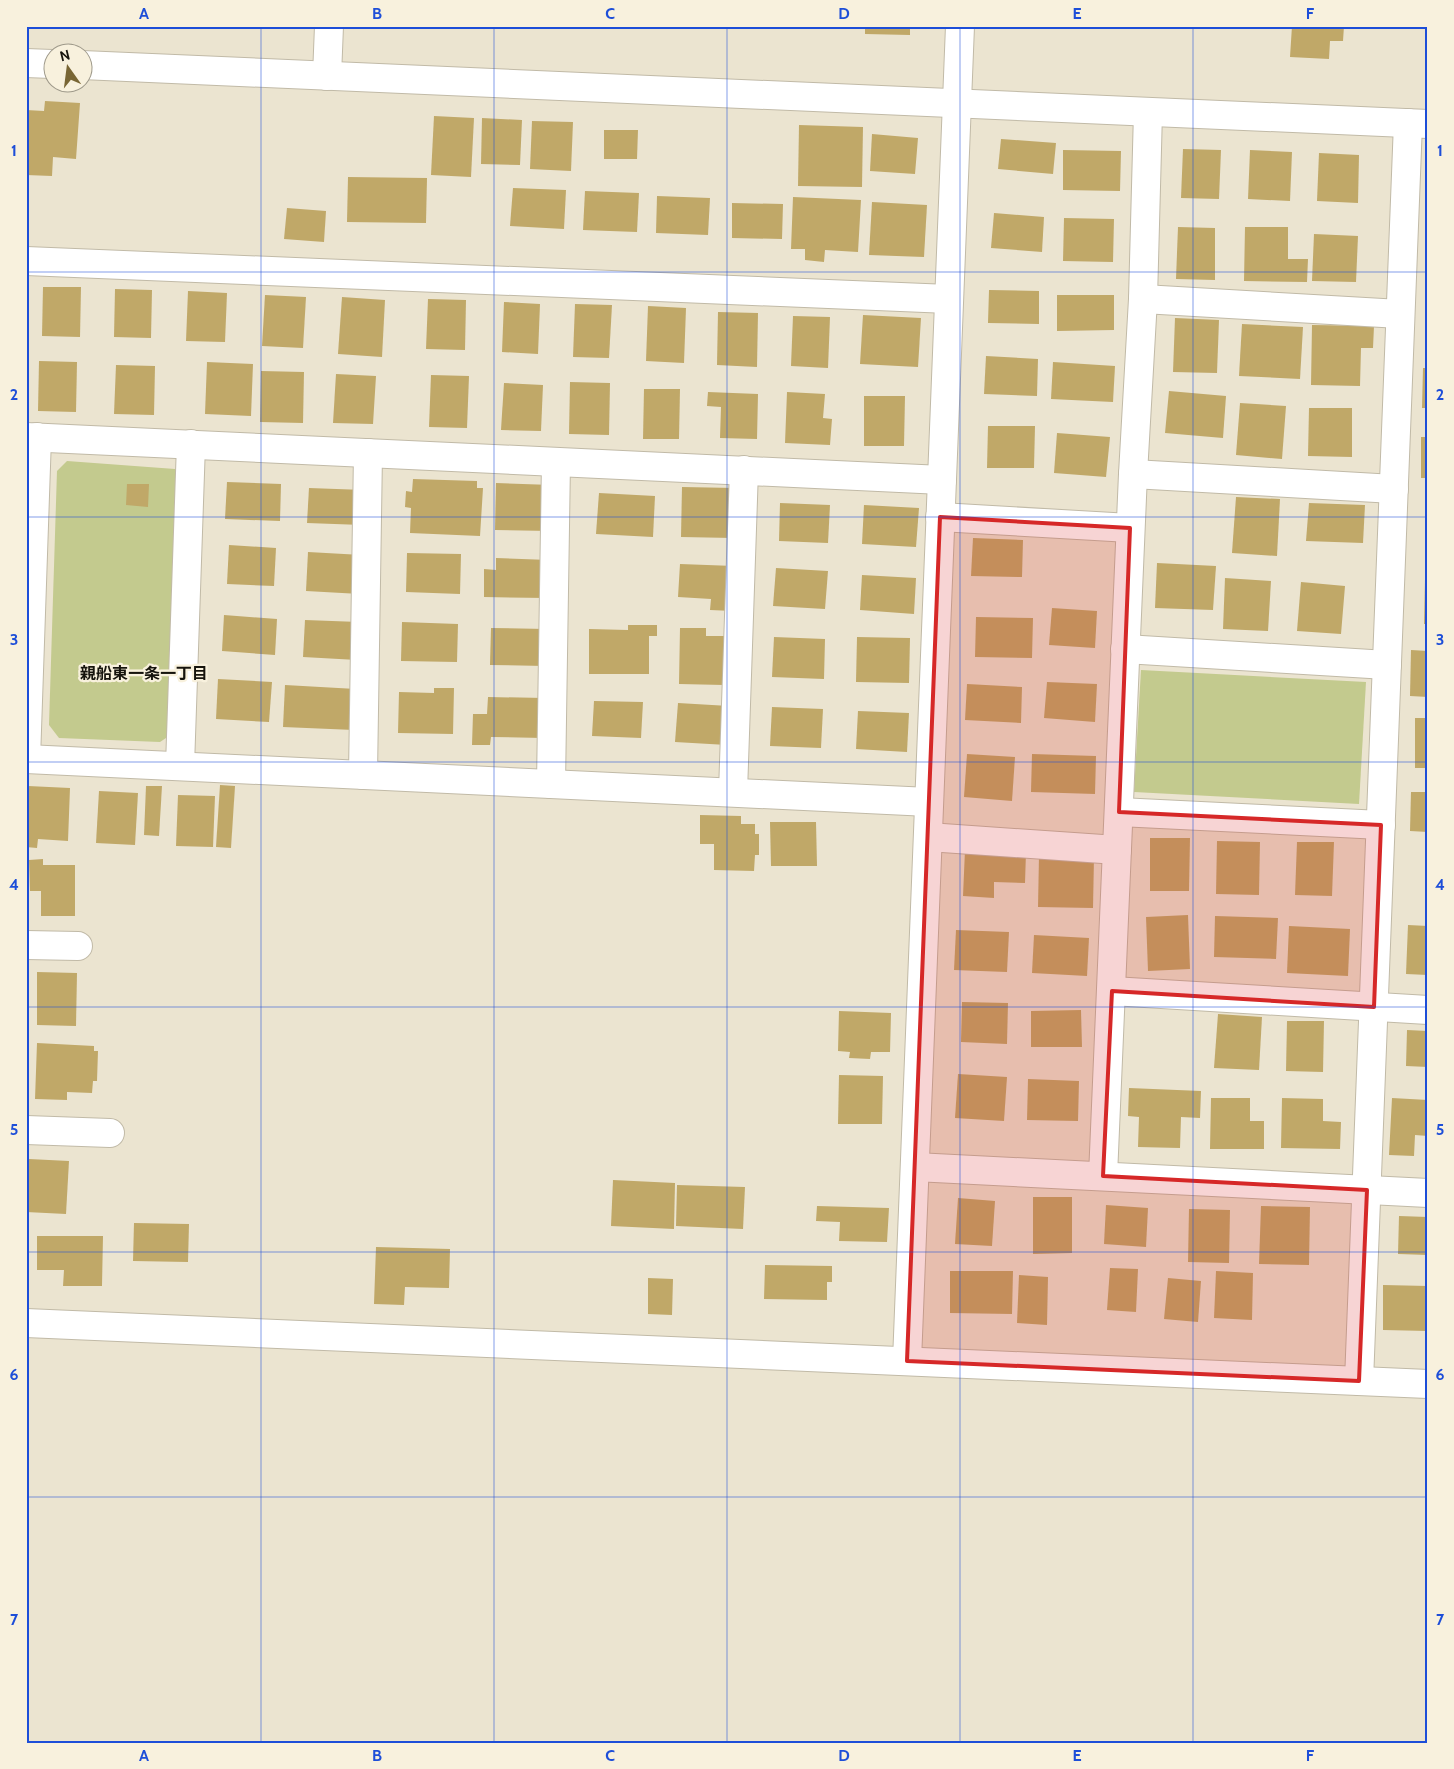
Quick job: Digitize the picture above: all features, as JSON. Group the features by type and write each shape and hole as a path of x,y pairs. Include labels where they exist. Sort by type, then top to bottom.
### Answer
{"street":[{"path":"327,76 329,26"},
{"path":"907,1361 960,26"},
{"path":"26,62 42,63"},
{"path":"92,65 1418,124 1400,314 1360,1381"},
{"path":"1103,1176 1132,474 1143,299 1148,112"},
{"path":"26,261 949,299"},
{"path":"1143,299 1400,314"},
{"path":"929,802 26,759 32,437 942,480"},
{"path":"180,766 191,444"},
{"path":"363,775 368,453"},
{"path":"551,784 556,462"},
{"path":"733,792 744,470"},
{"path":"1132,474 1394,489"},
{"path":"940,517 1130,528"},
{"path":"1126,649 1387,665"},
{"path":"1119,812 1381,825"},
{"path":"928,837 1117,850"},
{"path":"26,945 78,946"},
{"path":"1112,991 1428,1010"},
{"path":"26,1130 110,1133"},
{"path":"915,1167 1428,1193"},
{"path":"26,1323 1428,1384"}],"highlighted area":[{"path":"940,517 1130,528 1119,812 1381,825 1374,1007 1112,991 1103,1176 1367,1190 1359,1381 907,1361"}],"green space":[{"path":"67,461 175,469 181,477 169,736 160,742 59,738 49,725 57,471"},
{"path":"1141,670 1366,682 1359,804 1134,792"}],"building":[{"path":"865,26 910,26 910,35 865,34"},
{"path":"1292,26 1344,26 1343,41 1330,41 1329,59 1290,57"},
{"path":"45,101 80,103 76,159 53,157 52,176 26,175 26,110 44,111"},
{"path":"434,116 474,118 471,177 431,175"},
{"path":"482,118 522,120 520,165 481,164"},
{"path":"532,121 573,122 571,171 530,169"},
{"path":"799,125 863,127 862,187 798,186"},
{"path":"604,130 638,130 637,159 604,159"},
{"path":"872,134 918,138 915,174 870,171"},
{"path":"1001,139 1056,143 1053,174 998,169"},
{"path":"1183,149 1221,150 1219,199 1181,198"},
{"path":"1063,150 1121,151 1120,191 1063,190"},
{"path":"1250,150 1292,152 1290,201 1248,199"},
{"path":"1319,153 1359,155 1358,203 1317,201"},
{"path":"348,177 427,178 426,223 347,222"},
{"path":"513,188 566,190 564,229 510,226"},
{"path":"585,191 639,193 637,232 583,230"},
{"path":"657,196 710,198 708,235 656,233"},
{"path":"793,197 861,200 858,252 825,250 824,262 805,260 805,249 791,249"},
{"path":"872,202 927,205 924,257 869,255"},
{"path":"732,203 783,204 782,239 732,238"},
{"path":"287,208 326,211 324,242 284,239"},
{"path":"994,213 1044,217 1042,252 991,248"},
{"path":"1064,218 1114,219 1113,262 1063,261"},
{"path":"1178,227 1215,228 1215,280 1176,279"},
{"path":"1245,227 1288,227 1288,259 1308,259 1307,282 1244,281"},
{"path":"1314,234 1358,236 1356,282 1312,281"},
{"path":"43,287 81,287 80,337 42,336"},
{"path":"115,289 152,290 151,338 114,337"},
{"path":"989,290 1039,291 1039,324 988,323"},
{"path":"188,291 227,293 225,342 186,341"},
{"path":"265,295 306,297 303,348 262,346"},
{"path":"1057,295 1114,295 1114,330 1057,331"},
{"path":"342,297 385,300 382,357 338,354"},
{"path":"428,299 466,300 465,350 426,349"},
{"path":"504,302 540,304 538,354 502,352"},
{"path":"575,304 612,305 609,358 573,357"},
{"path":"648,306 686,308 684,363 646,361"},
{"path":"718,312 758,313 757,367 717,365"},
{"path":"863,315 921,318 918,367 860,364"},
{"path":"793,316 830,317 828,368 791,366"},
{"path":"1175,318 1219,320 1217,373 1173,372"},
{"path":"1242,324 1303,327 1300,379 1239,376"},
{"path":"1312,325 1374,326 1373,348 1361,348 1360,386 1311,385"},
{"path":"986,356 1038,359 1037,396 984,394"},
{"path":"39,361 77,362 76,412 38,411"},
{"path":"207,362 253,364 251,416 205,414"},
{"path":"1053,362 1115,366 1113,402 1051,399"},
{"path":"116,365 155,366 154,415 114,414"},
{"path":"1423,368 1428,368 1428,408 1422,408"},
{"path":"261,371 304,372 303,423 260,422"},
{"path":"336,374 376,376 373,424 333,423"},
{"path":"431,375 469,376 467,428 429,427"},
{"path":"570,382 610,383 609,435 569,434"},
{"path":"504,383 543,385 541,431 501,430"},
{"path":"644,389 680,389 679,439 643,439"},
{"path":"1169,391 1226,396 1223,438 1165,433"},
{"path":"708,392 758,394 757,439 720,438 721,407 707,406"},
{"path":"787,392 825,394 823,418 832,419 830,445 785,443"},
{"path":"864,396 905,396 904,446 864,446"},
{"path":"1240,403 1286,406 1282,459 1236,455"},
{"path":"1309,408 1352,408 1352,457 1308,456"},
{"path":"988,426 1035,426 1034,468 987,468"},
{"path":"1057,433 1110,437 1106,477 1054,473"},
{"path":"1421,437 1428,437 1428,478 1421,478"},
{"path":"413,479 477,481 477,488 483,488 480,536 410,533 411,508 405,507 406,491 412,492"},
{"path":"227,482 281,484 280,521 225,519"},
{"path":"496,483 552,485 551,531 495,530"},
{"path":"127,484 149,484 148,507 126,505"},
{"path":"682,487 735,488 733,538 681,537"},
{"path":"309,488 364,490 362,525 307,523"},
{"path":"599,493 655,496 653,537 596,534"},
{"path":"1236,497 1280,499 1277,556 1232,553"},
{"path":"780,503 830,505 828,543 779,541"},
{"path":"1309,503 1365,505 1363,543 1306,541"},
{"path":"864,505 919,508 916,547 862,544"},
{"path":"1426,530 1428,530 1428,547 1425,547"},
{"path":"973,538 1023,540 1022,577 971,576"},
{"path":"229,545 276,548 274,586 227,584"},
{"path":"308,552 362,555 360,594 306,591"},
{"path":"407,553 461,554 460,594 406,592"},
{"path":"496,558 549,560 547,598 484,597 484,569 496,570"},
{"path":"1157,563 1216,566 1213,610 1155,608"},
{"path":"680,564 734,566 733,611 710,610 711,599 678,597"},
{"path":"776,568 828,571 825,609 773,606"},
{"path":"862,575 916,578 914,614 860,610"},
{"path":"1225,578 1271,581 1268,631 1223,629"},
{"path":"1425,579 1428,579 1428,624 1424,624"},
{"path":"1301,582 1345,586 1341,634 1297,631"},
{"path":"1052,608 1097,611 1095,648 1049,645"},
{"path":"224,615 277,619 275,655 222,651"},
{"path":"976,617 1033,618 1032,658 975,657"},
{"path":"305,620 359,622 357,660 303,657"},
{"path":"402,622 458,624 457,662 401,661"},
{"path":"628,625 657,625 657,636 649,636 649,674 589,674 589,629 628,630"},
{"path":"491,628 546,629 545,666 490,665"},
{"path":"680,628 706,628 706,636 734,636 724,685 679,684"},
{"path":"774,637 825,639 824,679 772,677"},
{"path":"857,637 910,638 909,683 856,682"},
{"path":"1411,650 1428,651 1428,697 1410,696"},
{"path":"218,679 272,682 269,722 216,719"},
{"path":"1047,682 1097,684 1095,722 1044,718"},
{"path":"967,684 1022,687 1021,723 965,720"},
{"path":"285,685 356,689 354,730 283,727"},
{"path":"434,688 454,688 453,734 398,733 399,692 434,693"},
{"path":"488,697 544,698 543,738 491,737 490,745 472,745 473,714 487,714"},
{"path":"594,701 643,702 641,738 592,736"},
{"path":"678,703 729,706 727,745 675,742"},
{"path":"772,707 823,709 821,748 770,746"},
{"path":"858,711 909,713 907,752 856,749"},
{"path":"1415,718 1428,718 1428,768 1415,768"},
{"path":"967,754 1015,757 1012,801 964,797"},
{"path":"1032,754 1096,756 1095,794 1031,792"},
{"path":"220,785 235,786 231,848 216,847"},
{"path":"28,786 70,788 68,841 38,839 37,848 26,847"},
{"path":"146,786 162,786 159,836 144,835"},
{"path":"99,791 138,793 135,845 96,843"},
{"path":"1411,792 1428,792 1428,832 1410,831"},
{"path":"178,795 215,796 213,847 176,846"},
{"path":"700,815 741,816 741,824 755,824 755,834 759,834 759,855 755,855 754,871 714,870 714,844 700,844"},
{"path":"770,822 816,822 817,866 771,866"},
{"path":"1150,838 1190,838 1189,891 1150,891"},
{"path":"1217,841 1260,842 1259,895 1216,894"},
{"path":"1297,842 1334,842 1332,896 1295,895"},
{"path":"965,850 1026,852 1025,883 994,882 994,898 963,896"},
{"path":"1039,856 1094,857 1093,908 1038,907"},
{"path":"43,859 43,865 75,865 75,916 41,916 41,891 30,891 29,860"},
{"path":"1188,915 1190,969 1148,971 1146,917"},
{"path":"1215,916 1278,918 1276,959 1214,957"},
{"path":"1408,925 1428,926 1428,975 1406,974"},
{"path":"1289,926 1350,929 1348,976 1287,973"},
{"path":"956,930 1009,932 1007,972 954,970"},
{"path":"1034,935 1089,938 1087,976 1032,973"},
{"path":"37,972 77,973 76,1026 37,1025"},
{"path":"962,1002 1008,1003 1007,1044 961,1042"},
{"path":"1081,1010 1082,1047 1031,1047 1031,1011"},
{"path":"839,1011 891,1013 890,1052 871,1052 870,1059 849,1058 850,1052 838,1051"},
{"path":"1218,1014 1262,1017 1259,1070 1214,1068"},
{"path":"1287,1021 1324,1021 1323,1072 1286,1071"},
{"path":"1407,1030 1428,1031 1428,1067 1406,1066"},
{"path":"37,1043 94,1046 94,1051 98,1051 97,1081 93,1081 92,1093 67,1092 67,1100 35,1099"},
{"path":"958,1074 1007,1077 1004,1121 955,1118"},
{"path":"839,1075 883,1076 882,1124 838,1124"},
{"path":"1028,1079 1079,1081 1078,1121 1027,1120"},
{"path":"1129,1088 1201,1091 1200,1118 1181,1117 1180,1148 1138,1147 1139,1117 1128,1116"},
{"path":"1211,1098 1250,1098 1250,1121 1264,1121 1264,1149 1210,1149"},
{"path":"1282,1098 1323,1099 1323,1121 1341,1122 1340,1149 1281,1148"},
{"path":"1392,1098 1428,1100 1428,1136 1415,1135 1414,1156 1389,1155"},
{"path":"29,1159 69,1161 66,1214 26,1212"},
{"path":"613,1180 675,1183 674,1229 611,1226"},
{"path":"677,1185 745,1187 743,1229 676,1226"},
{"path":"1033,1197 1072,1197 1072,1253 1033,1254"},
{"path":"958,1198 995,1201 992,1246 955,1244"},
{"path":"1106,1205 1148,1208 1146,1247 1104,1244"},
{"path":"817,1206 889,1208 887,1242 839,1241 840,1222 816,1221"},
{"path":"1261,1206 1310,1207 1309,1265 1259,1264"},
{"path":"1189,1209 1230,1210 1229,1263 1188,1262"},
{"path":"1399,1216 1428,1217 1428,1255 1398,1254"},
{"path":"134,1223 189,1224 188,1262 133,1261"},
{"path":"37,1236 103,1236 102,1286 63,1286 64,1270 37,1270"},
{"path":"376,1247 450,1249 449,1288 405,1287 404,1305 374,1304"},
{"path":"765,1265 832,1266 832,1282 827,1282 827,1300 764,1299"},
{"path":"1110,1268 1138,1269 1136,1312 1107,1310"},
{"path":"950,1271 1013,1271 1012,1314 950,1313"},
{"path":"1216,1271 1253,1273 1252,1320 1214,1318"},
{"path":"1019,1275 1048,1277 1047,1325 1017,1323"},
{"path":"648,1278 673,1279 672,1315 648,1314"},
{"path":"1168,1278 1201,1281 1198,1322 1164,1319"},
{"path":"1383,1285 1428,1286 1428,1331 1383,1330"}],"district":[{"name":"親船東一条一丁目","path":"144,673"}]}
